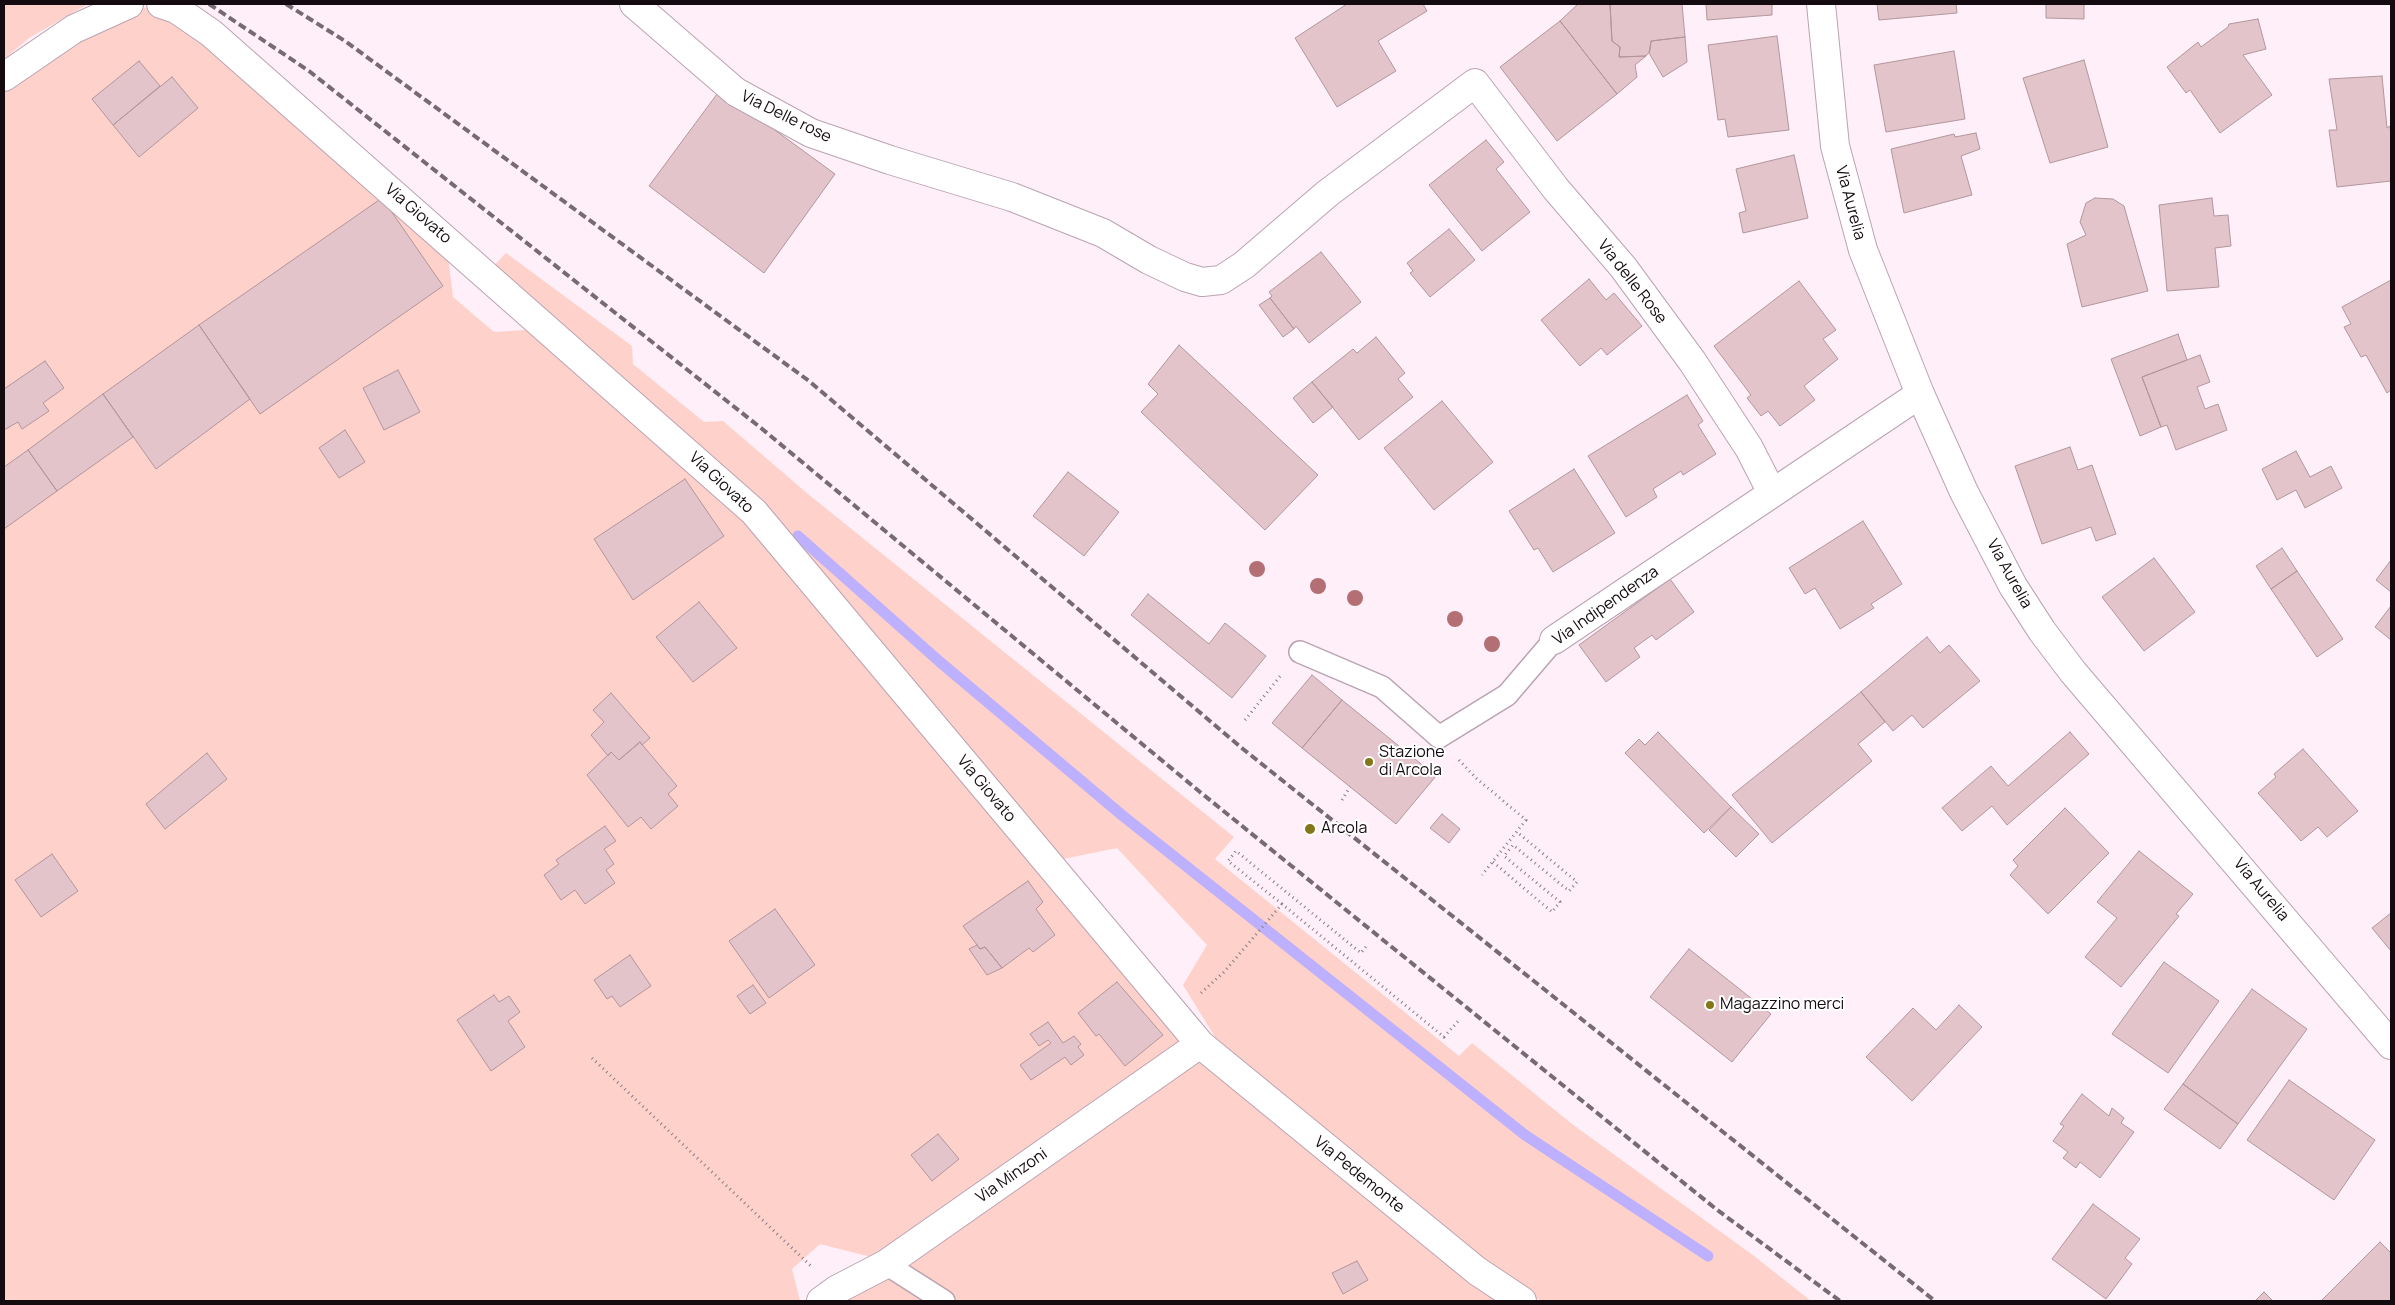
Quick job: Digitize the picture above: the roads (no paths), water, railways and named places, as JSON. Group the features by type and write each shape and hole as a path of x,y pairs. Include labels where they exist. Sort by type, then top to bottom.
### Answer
{"street":[{"path":"4,77 74,29 129,4"},
{"name":"Via Giovato","path":"161,4 176,9 211,33 754,512 1200,1044"},
{"name":"Via Delle rose","path":"634,4 736,92 811,133 890,160 1012,197 1102,233 1149,260 1185,277 1202,282 1221,280 1261,251 1328,193 1475,83"},
{"name":"Via Aurelia","path":"1821,4 1835,146 1864,250 1920,394 1964,492 2014,586 2042,630 2073,672 2391,1044"},
{"name":"Via delle Rose","path":"1475,83 1556,189 1623,266 1692,361 1749,448 1772,494"},
{"name":"Via Indipendenza","path":"1554,640 1920,394"},
{"name":"Via Minzoni","path":"828,1296 886,1264 1200,1044"},
{"name":"Via Pedemonte","path":"1200,1044 1477,1271 1522,1301"}],"lane":[{"name":"Via Indipendenza","path":"1300,652 1382,687 1439,737 1507,695 1554,640"},
{"path":"886,1264 944,1301"}],"waterway":[{"path":"798,536 940,662 1123,816 1525,1135 1708,1256"}],"railway":[{"path":"209,4 309,71 761,428 1200,792 1716,1209 1840,1301"},
{"path":"286,4 345,41 809,381 1243,749 1935,1301"}],"place":[{"name":"Stazione di Arcola","path":"1369,762"},
{"name":"Arcola","path":"1310,829"},
{"name":"Magazzino merci","path":"1710,1005"}]}
